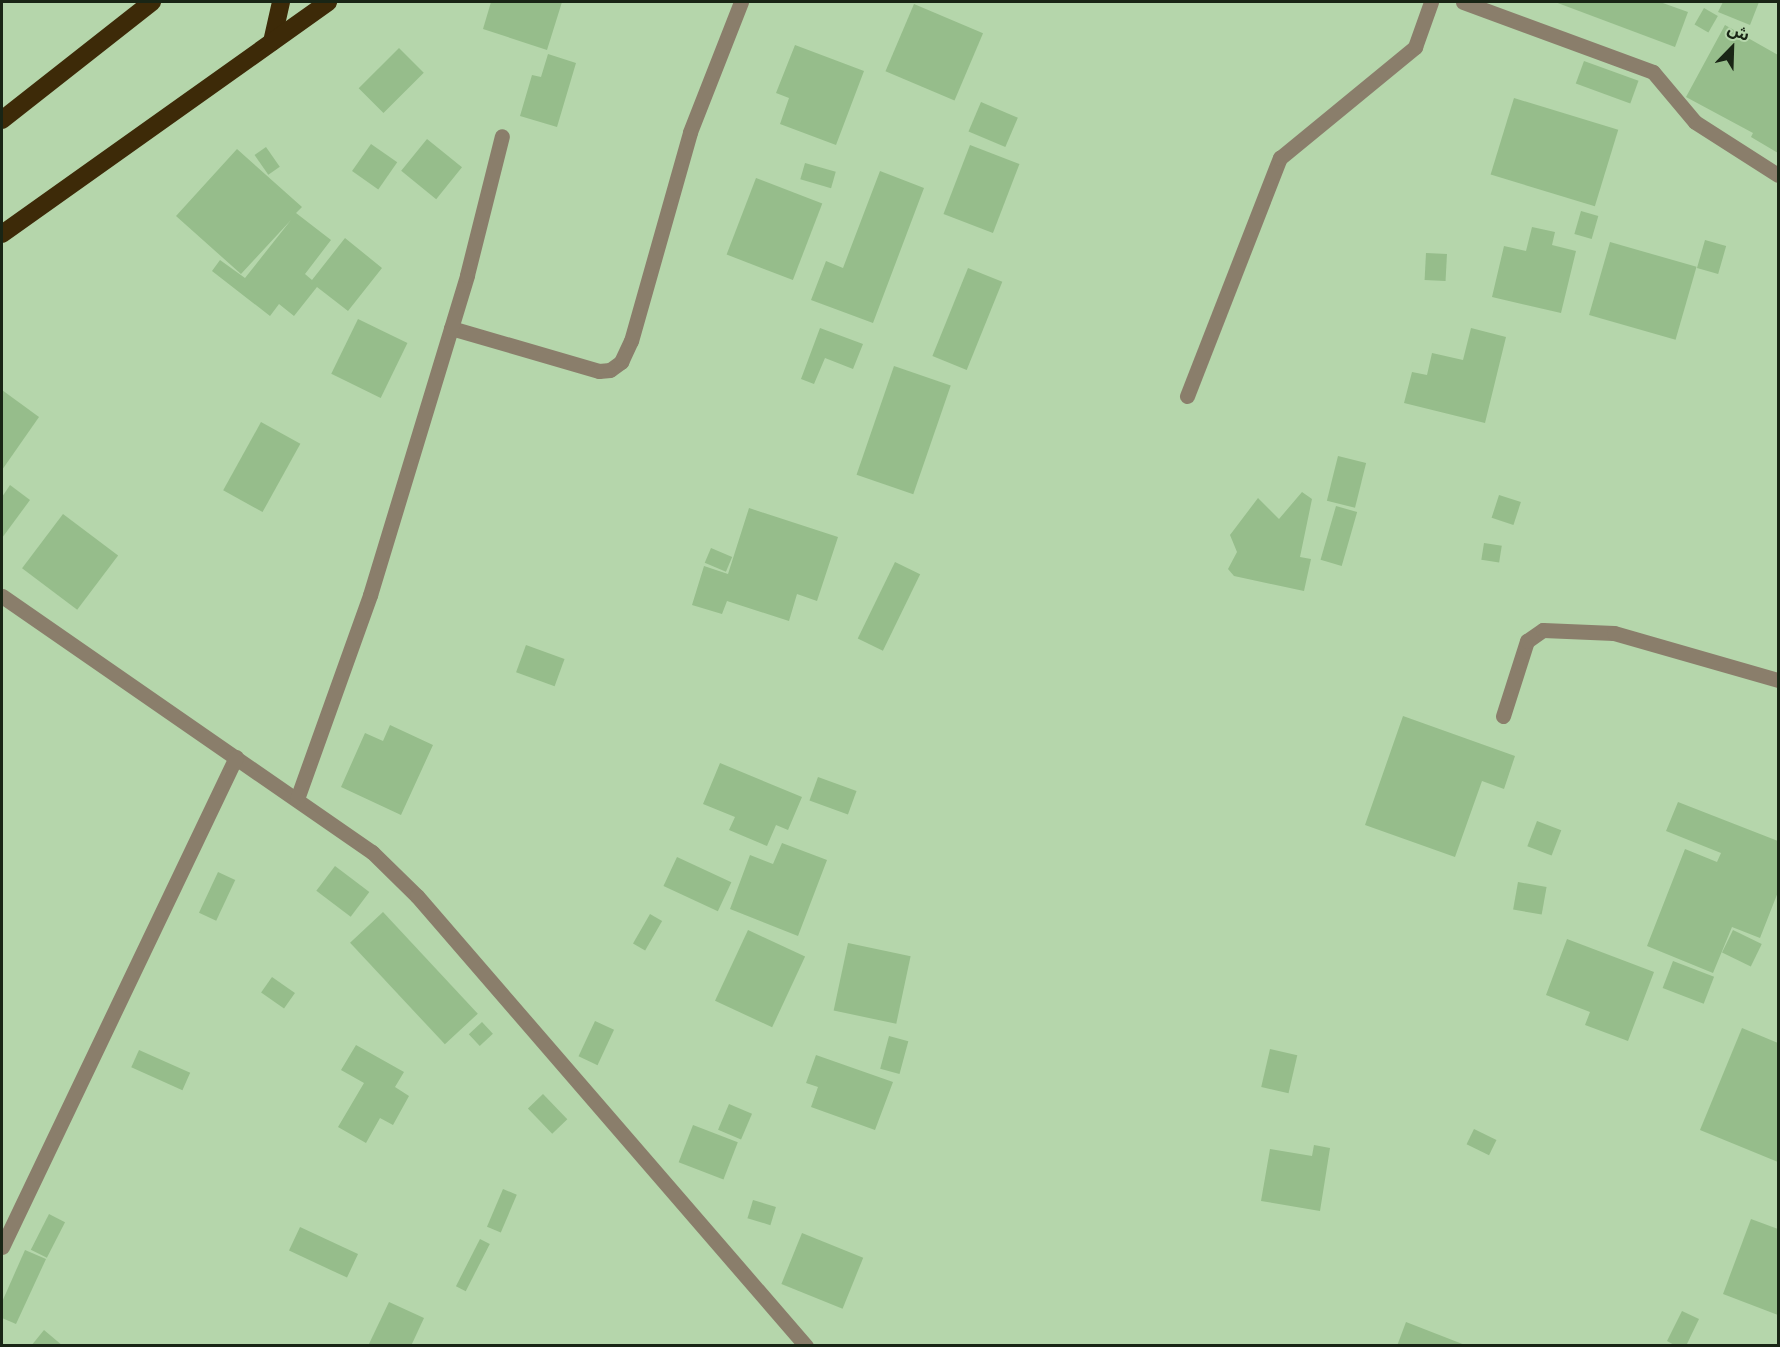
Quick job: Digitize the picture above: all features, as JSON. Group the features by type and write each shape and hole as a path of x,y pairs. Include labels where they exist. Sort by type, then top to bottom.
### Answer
{"highway":[{"path":"2,120 152,2"},
{"path":"272,42 281,2"},
{"path":"2,234 328,2"}],"street":[{"path":"451,328 599,371 610,370 621,362 631,340 690,132 741,2"},
{"path":"1187,396 1280,159 1415,47 1431,2"},
{"path":"1462,2 1653,72 1695,122 1779,175"},
{"path":"297,799 370,595 451,328 502,136"},
{"path":"2,596 372,852 417,896 806,1346"},
{"path":"1503,716 1527,641 1542,630 1614,633 1779,680"},
{"path":"2,1247 236,757"}],"building":[{"path":"491,2 562,2 547,50 483,29"},
{"path":"1555,2 1660,2 1688,12 1675,47"},
{"path":"1723,2 1759,2 1750,25 1718,12"},
{"path":"914,4 983,33 955,101 885,71"},
{"path":"1704,8 1718,16 1708,32 1694,24"},
{"path":"1725,25 1778,55 1778,153 1751,137 1753,133 1686,97"},
{"path":"795,45 864,71 836,145 780,124 789,98 776,93"},
{"path":"399,48 424,73 383,113 359,88"},
{"path":"548,54 576,63 557,127 520,116 532,75 541,77"},
{"path":"1584,61 1639,81 1630,103 1576,84"},
{"path":"1514,98 1618,130 1595,206 1491,175"},
{"path":"981,102 1018,118 1005,147 968,131"},
{"path":"427,139 462,167 436,199 401,171"},
{"path":"371,144 397,162 378,189 352,171"},
{"path":"970,145 1019,164 993,233 943,214"},
{"path":"266,147 280,167 268,175 255,155"},
{"path":"237,149 302,207 296,213 331,240 305,274 312,280 345,238 382,268 348,311 317,287 294,316 279,304 270,316 212,271 220,260 245,278 291,220 241,274 176,216"},
{"path":"805,163 836,172 831,188 800,179"},
{"path":"880,171 924,188 873,323 811,300 826,261 843,268"},
{"path":"756,178 822,203 793,280 727,255"},
{"path":"1581,211 1598,216 1592,239 1574,234"},
{"path":"1532,227 1555,232 1552,245 1576,251 1561,313 1492,297 1504,246 1526,251"},
{"path":"1705,240 1726,246 1718,274 1697,268"},
{"path":"1610,242 1697,267 1676,340 1589,315"},
{"path":"1426,253 1447,254 1446,281 1425,280"},
{"path":"968,268 1002,282 967,370 932,356"},
{"path":"358,319 407,343 381,398 331,374"},
{"path":"820,328 863,344 853,369 825,358 814,384 801,379"},
{"path":"1471,328 1506,337 1485,423 1404,403 1412,372 1427,375 1432,353 1463,360"},
{"path":"894,366 951,386 913,494 857,475"},
{"path":"2,390 39,417 2,470"},
{"path":"261,422 300,444 263,512 223,490"},
{"path":"1338,456 1366,463 1355,508 1327,501"},
{"path":"10,485 30,500 2,538 2,497"},
{"path":"1302,492 1312,499 1300,557 1311,559 1304,591 1234,576 1228,569 1237,552 1230,535 1258,498 1279,519"},
{"path":"1499,495 1521,502 1513,525 1492,518"},
{"path":"1336,506 1357,512 1342,566 1321,560"},
{"path":"749,508 838,537 817,601 797,594 789,621 727,601 722,614 692,605 704,566 728,574"},
{"path":"63,514 118,556 77,610 22,568"},
{"path":"1484,543 1502,546 1499,563 1481,560"},
{"path":"711,548 732,557 726,572 705,563"},
{"path":"895,562 920,574 883,651 858,638"},
{"path":"526,645 565,659 555,686 516,672"},
{"path":"1403,716 1515,756 1504,789 1482,781 1455,857 1365,825"},
{"path":"390,725 433,745 401,815 341,787 365,733 383,741"},
{"path":"720,763 802,797 788,830 776,825 767,846 729,830 735,817 703,804"},
{"path":"818,777 857,791 848,815 809,800"},
{"path":"1678,802 1778,841 1778,892 1760,938 1732,927 1713,973 1647,946 1685,849 1717,862 1721,853 1666,831"},
{"path":"1537,821 1561,830 1552,856 1527,846"},
{"path":"782,843 827,860 798,936 730,909 750,855 773,864"},
{"path":"677,857 731,882 718,911 663,886"},
{"path":"335,866 369,892 351,917 316,891"},
{"path":"218,872 235,880 216,921 199,913"},
{"path":"1518,882 1547,887 1542,915 1513,910"},
{"path":"383,912 478,1014 445,1044 350,943"},
{"path":"650,914 662,921 645,950 633,943"},
{"path":"748,930 805,957 772,1027 715,1001"},
{"path":"1733,930 1762,944 1751,966 1722,952"},
{"path":"1567,939 1654,972 1628,1041 1585,1025 1590,1012 1546,995"},
{"path":"848,943 911,956 896,1024 834,1010"},
{"path":"1673,961 1714,977 1704,1004 1663,988"},
{"path":"272,977 295,993 284,1009 261,993"},
{"path":"595,1021 614,1030 598,1065 579,1056"},
{"path":"482,1022 493,1034 480,1046 469,1034"},
{"path":"1742,1028 1778,1043 1778,1162 1700,1130"},
{"path":"889,1036 908,1041 900,1074 880,1069"},
{"path":"356,1045 404,1072 395,1087 409,1096 393,1125 380,1118 366,1143 338,1127 364,1083 341,1070"},
{"path":"1270,1049 1297,1055 1289,1093 1261,1087"},
{"path":"139,1050 190,1073 182,1090 131,1067"},
{"path":"816,1055 893,1082 875,1130 811,1107 818,1087 806,1083"},
{"path":"543,1094 567,1119 552,1134 528,1109"},
{"path":"729,1104 752,1114 741,1140 718,1130"},
{"path":"693,1125 738,1142 723,1180 679,1162"},
{"path":"1474,1129 1496,1140 1489,1155 1467,1144"},
{"path":"1314,1145 1330,1148 1320,1211 1261,1201 1270,1149 1312,1156"},
{"path":"503,1189 517,1195 501,1233 487,1227"},
{"path":"753,1200 776,1207 770,1225 747,1218"},
{"path":"49,1214 65,1222 47,1258 31,1250"},
{"path":"1751,1219 1778,1229 1778,1315 1723,1294"},
{"path":"300,1227 358,1254 347,1278 289,1251"},
{"path":"802,1233 863,1258 843,1309 781,1284"},
{"path":"480,1239 490,1244 466,1291 456,1286"},
{"path":"25,1250 46,1259 16,1324 2,1318 2,1302"},
{"path":"389,1302 424,1318 411,1346 368,1346"},
{"path":"1682,1311 1699,1319 1686,1346 1676,1346 1667,1341"},
{"path":"1406,1322 1465,1345 1465,1346 1397,1346"},
{"path":"44,1330 63,1346 31,1346"}]}
